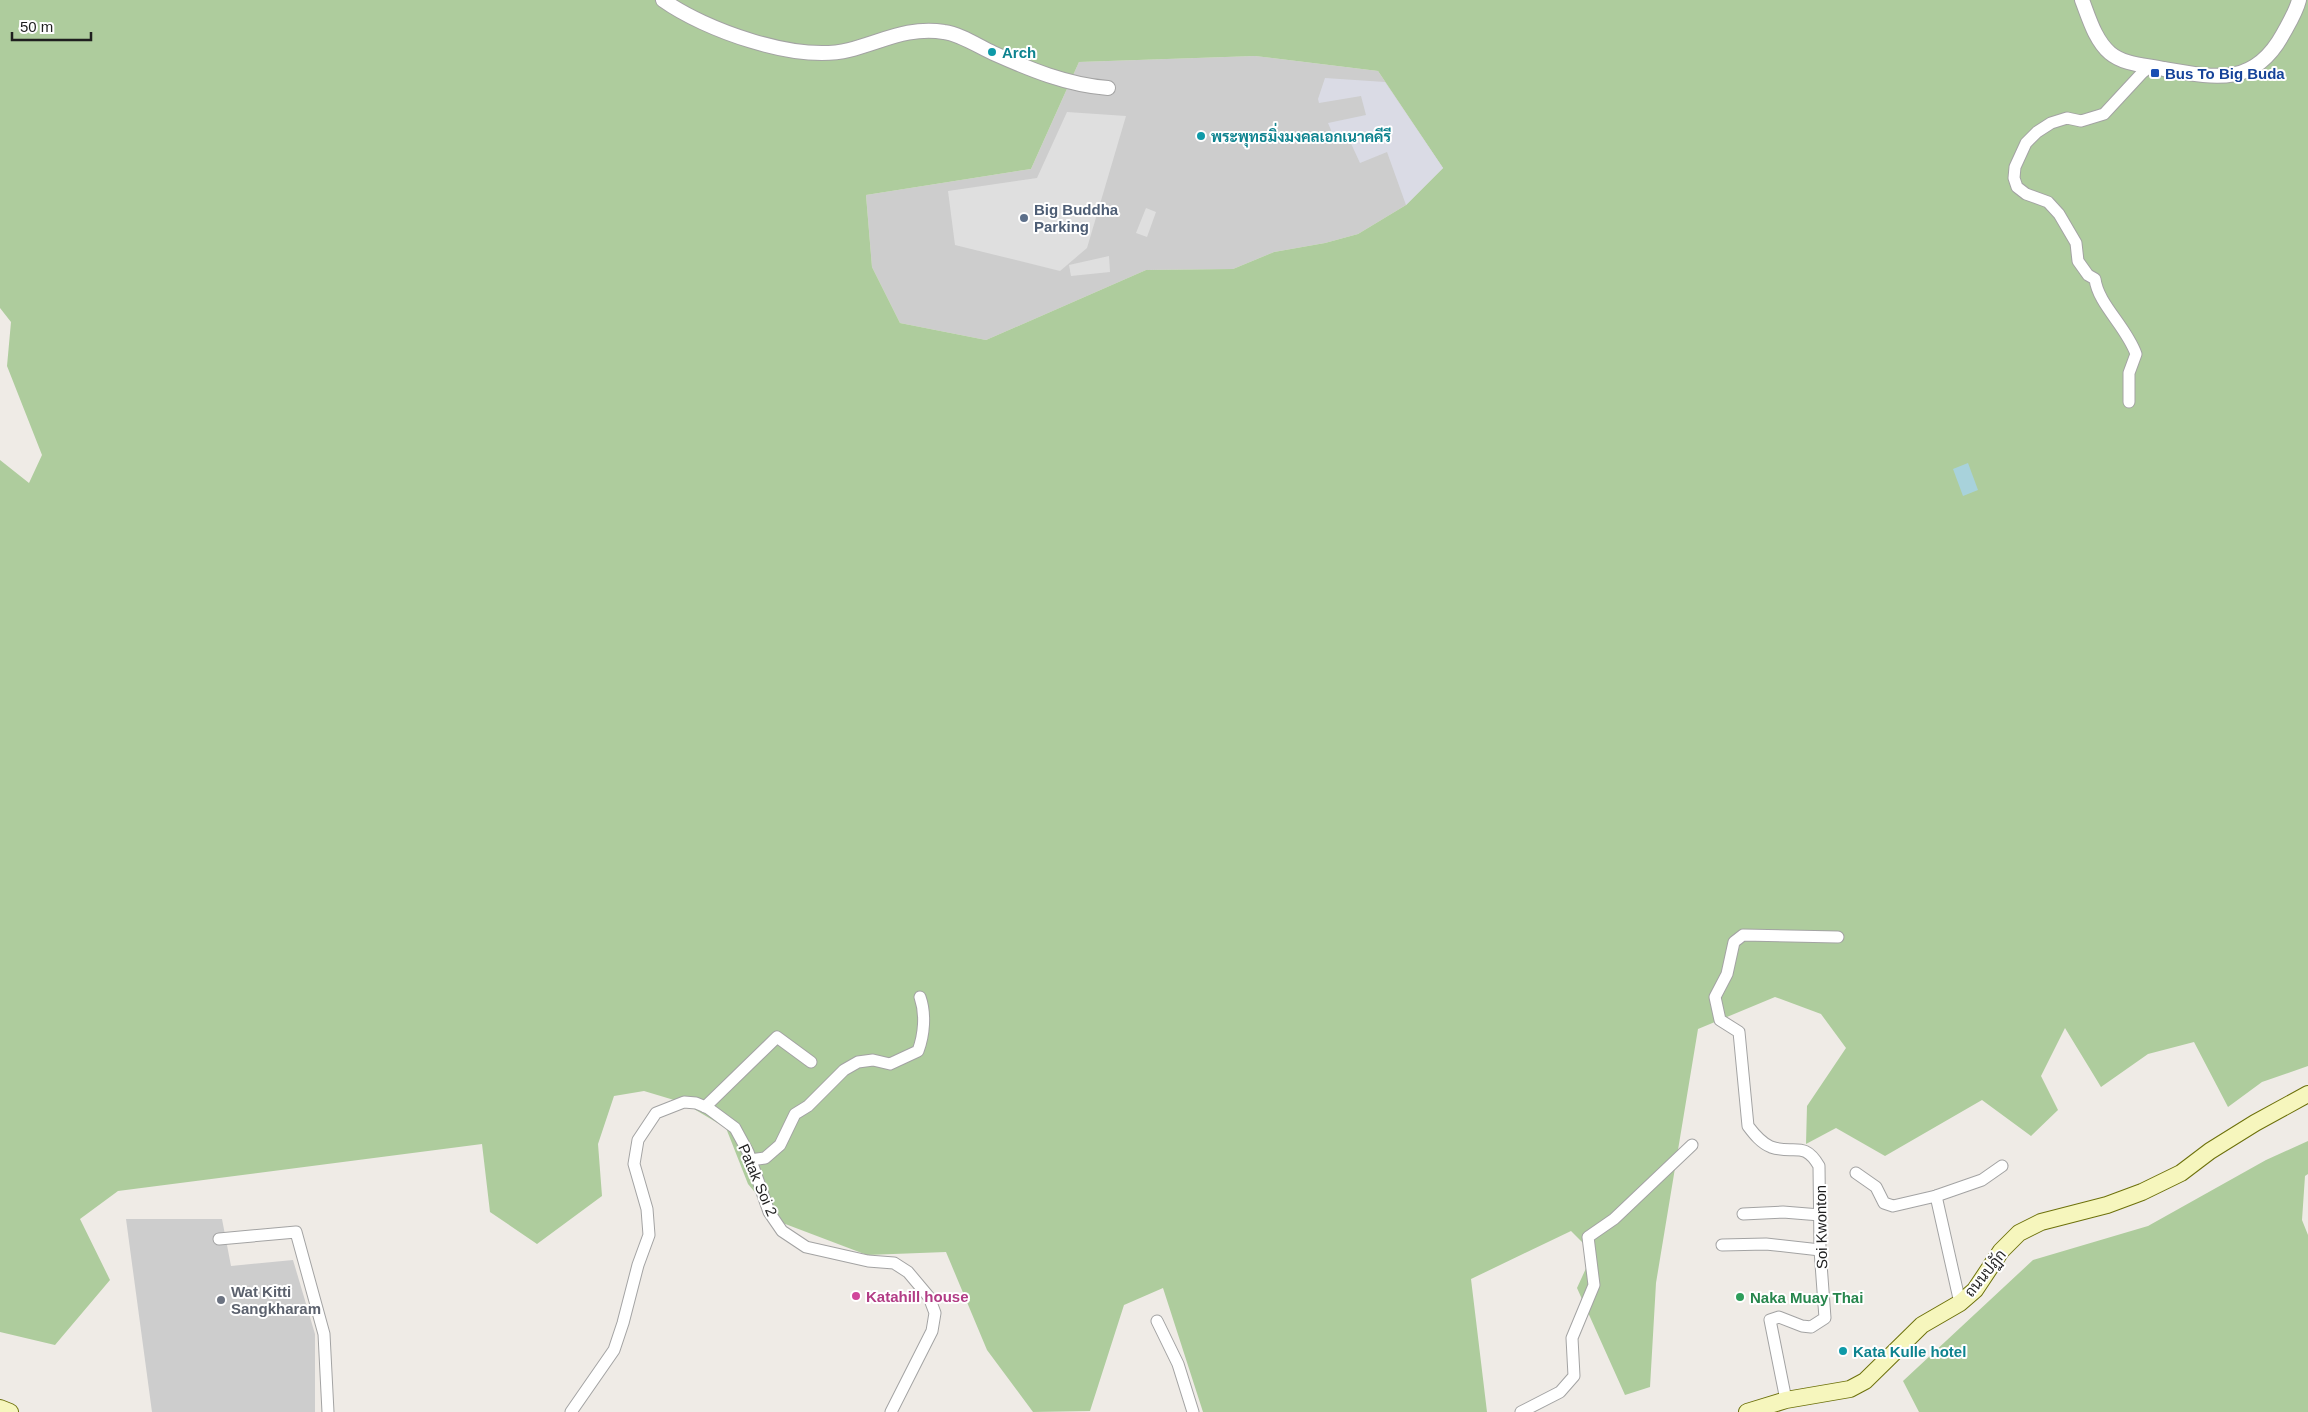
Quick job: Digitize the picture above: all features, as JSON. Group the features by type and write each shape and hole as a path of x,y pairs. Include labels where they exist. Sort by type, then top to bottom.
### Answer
{"main road":[{"name":"ถนนปฏัก","path":"1747,1412 1786,1400 1850,1389 1865,1380 1922,1325 1960,1302 1975,1290 2001,1251 2020,1233 2041,1222 2107,1204 2142,1192 2181,1173 2248,1127 2308,1094"},
{"path":"0,1408 10,1412"}],"street":[{"path":"663,0 718,30 772,45 821,54 847,50 908,31 927,29 947,32 1024,67 1084,86 1108,88"},
{"path":"2082,0 2095,34 2110,53 2124,62 2208,76 2226,76 2246,72 2260,64 2275,48 2299,0"},
{"path":"2129,402 2129,373 2136,354 2130,338 2098,295 2095,279 2088,275 2078,261 2076,243 2058,214 2048,202 2026,194 2017,187 2014,178 2015,167 2026,143 2037,132 2051,123 2067,118 2082,121 2104,114 2151,66"},
{"name":"Soi Kwonton","path":"1786,1400 1770,1320 1779,1317 1802,1326 1812,1327 1824,1318 1820,1250 1819,1166 1812,1154 1802,1149 1772,1147 1756,1137 1748,1126 1740,1032 1720,1020 1715,997 1727,974 1734,942 1743,935 1838,937"},
{"path":"750,1160 765,1158 780,1145 795,1114 808,1106 844,1070 858,1062 873,1060 890,1064 918,1051 924,1037 922,1024 924,1008 920,997"},
{"path":"705,1107 777,1037 811,1062"},
{"name":"Patak Soi 2","path":"571,1412 614,1350 638,1265 649,1235 647,1209 634,1164 638,1140 656,1113 684,1102 705,1107 736,1128 750,1160 768,1212 782,1231 806,1247 868,1261 894,1263 908,1272 930,1296 935,1313 932,1331 891,1412"},
{"path":"1520,1412 1560,1392 1574,1376 1572,1338 1594,1285 1588,1238 1614,1219 1692,1145"},
{"path":"1856,1173 1876,1187 1884,1203 1893,1206 1936,1196 1982,1180 2002,1166"},
{"path":"1936,1196 1960,1302"},
{"path":"1742,1214 1783,1212 1820,1214"},
{"path":"219,1239 296,1232 324,1334 328,1412"},
{"path":"1722,1246 1766,1244 1820,1250"},
{"path":"1157,1320 1178,1364 1193,1412"}],"shaded area":[{"path":"1255,56 1378,71 1443,168 1406,205 1358,234 1325,243 1274,252 1233,269 1146,270 986,340 900,323 872,267 866,195 1031,169 1079,62"},
{"path":"1325,78 1385,82 1443,168 1406,205 1387,152 1360,163 1348,137 1336,142 1328,123 1366,115 1361,96 1319,103 1318,99"},
{"name":"Big Buddha Parking","path":"1067,112 1126,116 1087,248 1060,271 955,245 948,191 1037,178"},
{"path":"1146,208 1156,212 1147,237 1136,233"},
{"path":"1109,256 1110,272 1071,276 1069,265"},
{"name":"Wat Kitti Sangkharam","path":"126,1219 222,1219 231,1266 293,1260 315,1334 315,1412 152,1412"}],"green space":[{"path":"0,0 2308,0 2308,1066 2262,1082 2228,1107 2194,1042 2148,1054 2101,1087 2065,1028 2041,1076 2058,1110 2031,1136 1982,1100 1885,1156 1836,1128 1806,1144 1807,1106 1846,1048 1821,1014 1775,997 1698,1029 1656,1283 1650,1387 1625,1395 1577,1288 1593,1253 1571,1231 1471,1279 1487,1412 1203,1412 1163,1288 1124,1305 1090,1411 1033,1412 987,1350 946,1252 867,1255 780,1222 748,1184 726,1128 684,1103 644,1091 614,1096 598,1144 602,1196 537,1244 490,1212 482,1144 118,1191 80,1219 110,1280 55,1345 0,1332 0,460 29,483 42,455 7,366 11,322 0,308","holes":["1255,56 1378,71 1443,168 1406,205 1358,234 1325,243 1274,252 1233,269 1146,270 986,340 900,323 872,267 866,195 1031,169 1079,62"]},
{"path":"2308,1141 2308,1174 2305,1176 2302,1220 2308,1235 2308,1412 1919,1412 1903,1381 2033,1260 2148,1226 2266,1160"}],"water":[{"path":"1968,463 1978,490 1963,496 1953,469"}],"place":[{"name":"Arch","path":"992,52"},
{"name":"Bus To Big Buda","path":"2155,73"},
{"name":"พระพุทธมิ่งมงคลเอกเนาคคีรี","path":"1201,136"},
{"name":"Big Buddha Parking","path":"1024,218"},
{"name":"Katahill house","path":"856,1296"},
{"name":"Naka Muay Thai","path":"1740,1297"},
{"name":"Wat Kitti Sangkharam","path":"221,1300"},
{"name":"Kata Kulle hotel","path":"1843,1351"}]}
